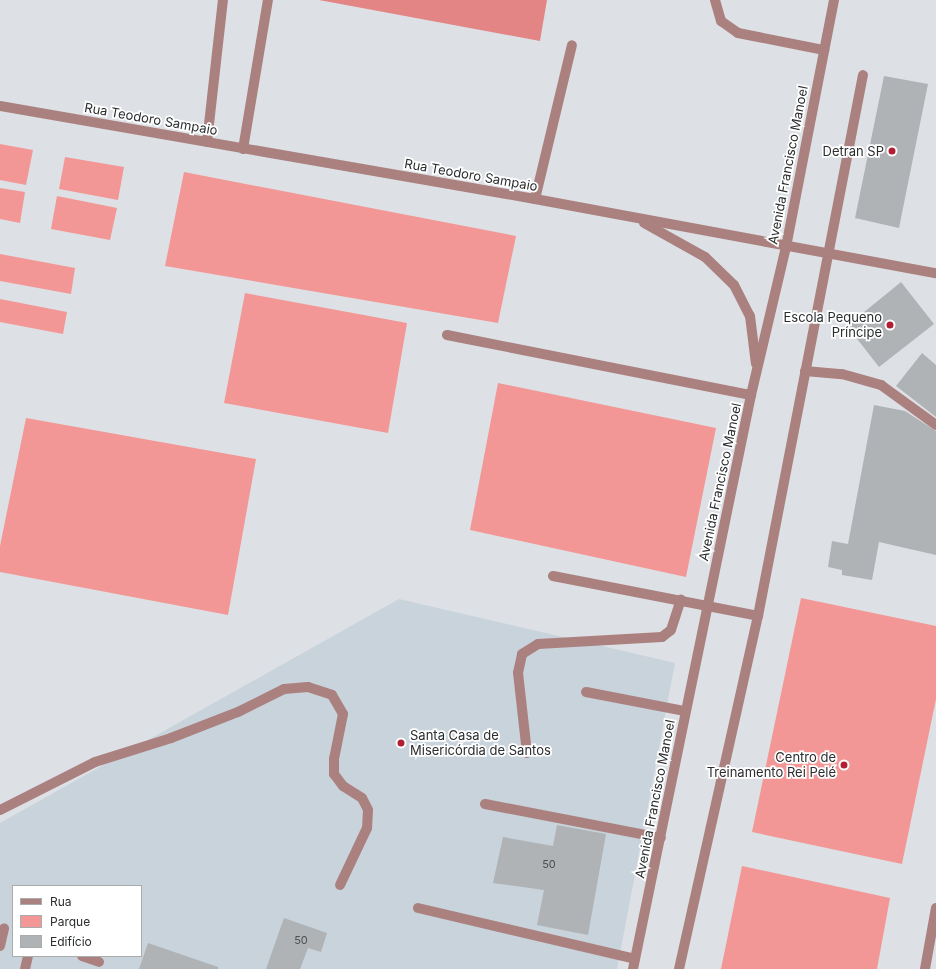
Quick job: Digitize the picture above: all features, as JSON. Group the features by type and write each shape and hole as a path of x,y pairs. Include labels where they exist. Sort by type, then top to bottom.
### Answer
{"street":[{"path":"207,142 223,0"},
{"path":"243,149 268,0"},
{"path":"715,0 721,21 738,33 824,50"},
{"name":"Avenida Francisco Manoel","path":"634,964 751,395 757,375 786,247 834,0"},
{"path":"535,199 572,45"},
{"path":"679,969 758,616 804,372 823,252 863,75"},
{"name":"Rua Teodoro Sampaio","path":"0,106 535,199 786,247 823,252 936,273"},
{"path":"637,219 705,257 734,285 750,316 757,375"},
{"path":"447,335 751,395"},
{"path":"804,372 842,374 881,385 936,425"},
{"path":"553,576 708,605 758,616"},
{"path":"527,753 518,673 522,654 538,644 662,636 672,630 681,600"},
{"path":"0,810 95,762 171,738 238,712 284,689 308,687 332,695 343,714 334,759 334,774 343,786 362,798 368,810 367,828 340,885"},
{"path":"586,692 685,711"},
{"path":"485,804 661,838"},
{"path":"418,908 634,964"},
{"path":"925,969 936,908"},
{"path":"0,946 6,929"},
{"path":"25,969 28,957"},
{"path":"85,957 99,962"}],"shaded area":[{"path":"319,0 547,0 540,41"},
{"name":"Santa Casa de Misericórdia de Santos","path":"399,599 675,663 617,969 0,969 0,823"}],"green space":[{"path":"0,144 33,150 26,185 0,180"},
{"path":"65,157 124,167 118,200 59,189"},
{"path":"184,172 516,236 498,323 165,266"},
{"path":"0,188 25,192 20,223 0,219"},
{"path":"57,196 117,208 110,240 51,229"},
{"path":"0,254 75,268 71,294 0,281"},
{"path":"245,293 407,323 388,433 224,403"},
{"path":"0,299 67,312 63,334 0,322"},
{"path":"498,383 716,428 686,577 470,530"},
{"path":"26,418 256,459 228,615 0,572 0,546"},
{"name":"Centro de Treinamento Rei Pelé","path":"801,598 936,626 936,699 902,864 752,832"},
{"path":"742,866 890,898 877,969 721,969"}],"building":[{"name":"Detran SP","path":"884,76 928,84 899,228 855,218"},
{"name":"Escola Pequeno Príncipe","path":"901,282 934,324 879,367 847,326"},
{"path":"922,353 936,365 936,417 896,386"},
{"path":"874,405 905,411 936,431 936,555 879,542 872,580 842,575 842,570 828,567 832,541 848,544"},
{"path":"557,825 606,834 588,935 537,925 544,890 493,883 503,837 553,846"},
{"path":"284,918 327,933 321,952 308,948 300,969 266,969"},
{"path":"148,943 218,967 218,969 139,969"}],"place":[{"name":"Detran SP","path":"892,151"},
{"name":"Escola Pequeno Príncipe","path":"890,325"},
{"name":"Santa Casa de Misericórdia de Santos","path":"401,743"},
{"name":"Centro de Treinamento Rei Pelé","path":"844,765"}]}
